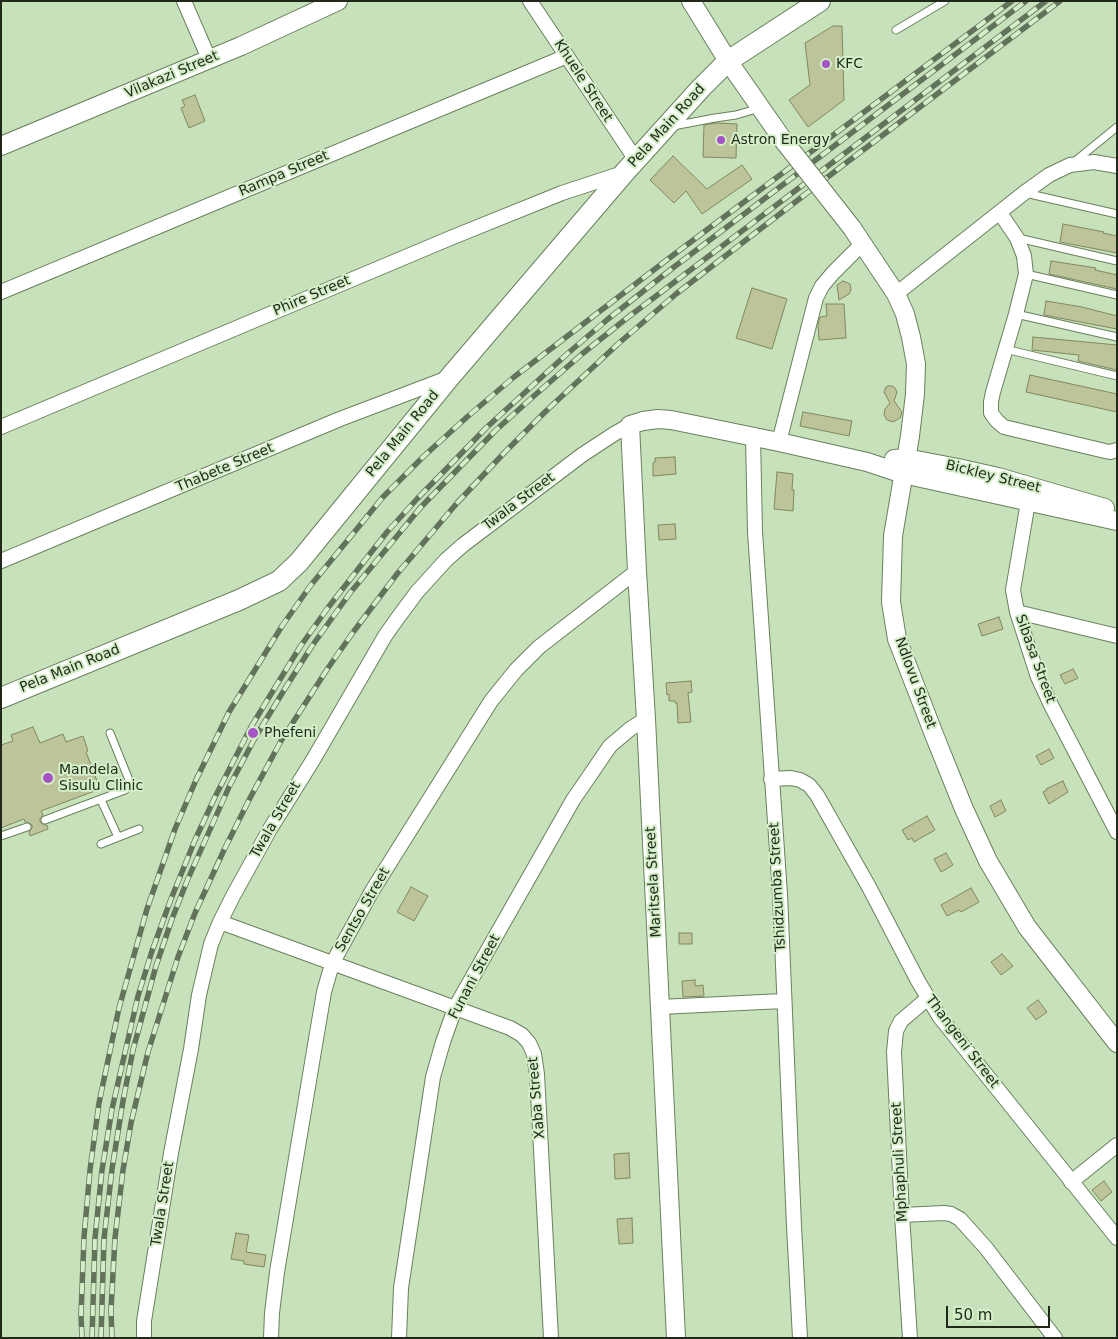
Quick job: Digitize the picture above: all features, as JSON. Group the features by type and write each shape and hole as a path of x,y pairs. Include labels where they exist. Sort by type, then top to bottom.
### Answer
{"main road":[{"name":"Pela Main Road","path":"1,698 239,600 279,581 299,562 449,378 630,166 665,128 728,61 820,1"}],"street":[{"path":"184,1 208,59"},
{"name":"Vilakazi Street","path":"2,144 241,46 338,1"},
{"name":"Khuele Street","path":"530,1 567,56 630,166"},
{"name":"Ndlovu Street","path":"691,1 760,108 852,228 896,294 905,314 916,364 915,394 893,536 891,602 898,639 934,737 988,861 1027,927 1117,1043"},
{"name":"Rampa Street","path":"1,292 567,56"},
{"path":"896,294 1024,192 1049,175 1070,165 1094,162 1117,166"},
{"name":"Phire Street","path":"1,427 444,240 630,166"},
{"path":"1000,213 1017,238 1024,256 1026,274 991,402 991,413 1004,427 1105,451 1117,450"},
{"path":"779,442 816,298 822,286 833,273 862,244"},
{"name":"Thabete Street","path":"1,561 340,419 449,378"},
{"name":"Bickley Street","path":"630,425 658,419 671,420 866,462 958,468 998,477 1117,512"},
{"name":"Maritsela Street","path":"630,425 676,1338"},
{"name":"Twala Street","path":"144,1338 144,1321 171,1153 191,1049 198,995 220,922 270,829 397,618 417,592 446,560 463,545 582,455 630,425"},
{"name":"Tshidzumba Street","path":"753,437 754,532 780,894 783,1000 800,1338"},
{"name":"Bickley Street","path":"905,466 1028,502 1117,521"},
{"name":"Sibasa Street","path":"1028,502 1013,590 1017,612 1038,676 1052,707 1117,832"},
{"name":"Sentso Street","path":"271,1338 272,1313 282,1243 324,992 332,964 372,891 491,701 516,670 539,647 637,571"},
{"path":"1017,612 1117,636"},
{"name":"Funani Street","path":"399,1338 401,1288 433,1077 455,1008 573,800 610,746 630,729 646,719"},
{"name":"Thangeni Street","path":"771,778 800,780 809,785 817,795 939,1016 1117,1238"},
{"name":"Xaba Street","path":"220,922 510,1028 522,1035 530,1043 534,1054 539,1108 551,1338"},
{"name":"Mphaphuli Street","path":"910,1338 902,1215 895,1041 896,1031 901,1021 928,999"},
{"path":"660,1007 783,1000"},
{"path":"1071,1182 1117,1145"},
{"path":"902,1215 944,1213 951,1214 960,1219 986,1248 1055,1338"}],"lane":[{"path":"896,30 945,1"},
{"path":"665,128 736,115 760,108"},
{"path":"1070,165 1117,127"},
{"path":"1024,192 1117,214"},
{"path":"1017,238 1117,261"},
{"path":"1026,274 1117,296"},
{"path":"1016,314 1117,337"},
{"path":"1005,350 1117,376"},
{"path":"45,820 125,790 129,785 129,780 110,732"},
{"path":"100,800 118,837"},
{"path":"1,836 27,827"},
{"path":"101,844 139,829"}],"building":[{"name":"KFC","path":"833,26 842,26 844,100 808,127 789,100 810,85 805,43"},
{"path":"195,95 205,121 189,128 181,108 185,106 182,100"},
{"path":"716,123 737,124 736,158 703,157 704,125"},
{"path":"673,156 707,189 742,165 752,179 702,214 686,191 674,203 650,180"},
{"path":"1063,224 1117,236 1117,253 1060,242"},
{"path":"1051,261 1096,268 1095,270 1117,275 1117,289 1049,274"},
{"path":"843,281 850,284 851,290 849,294 839,300 837,285"},
{"path":"752,288 787,299 772,349 736,338"},
{"path":"1046,301 1082,307 1117,316 1117,329 1044,315"},
{"path":"826,304 844,304 846,338 819,340 818,324 820,317 827,316"},
{"path":"1033,337 1117,345 1117,370 1078,361 1079,355 1032,350"},
{"path":"1030,375 1117,394 1117,412 1026,392"},
{"path":"888,386 895,388 897,392 894,401 902,412 900,418 893,422 887,420 884,415 885,409 890,403 884,392"},
{"path":"803,412 852,421 849,436 800,426"},
{"path":"675,457 676,474 653,476 655,458"},
{"path":"777,472 793,474 793,511 774,509"},
{"path":"675,524 676,539 659,540 658,525"},
{"path":"999,617 1003,629 982,636 978,624"},
{"path":"1073,669 1078,678 1065,684 1060,675"},
{"path":"691,681 692,692 688,693 691,722 678,723 677,703 669,701 666,683"},
{"name":"Mandela Sisulu Clinic","path":"33,727 40,743 63,734 66,742 83,736 88,751 86,752 100,789 41,811 43,815 40,822 47,825 48,829 30,836 29,832 32,825 25,822 24,819 1,828 1,745 13,741 11,735"},
{"path":"1049,749 1054,758 1041,765 1036,756"},
{"path":"1063,781 1068,792 1049,804 1043,792"},
{"path":"1001,800 1006,811 995,817 990,806"},
{"path":"927,816 935,830 914,842 912,838 908,840 902,830"},
{"path":"946,853 953,865 941,872 934,859"},
{"path":"411,887 428,896 414,921 397,912"},
{"path":"971,888 979,902 961,912 959,910 947,916 941,905"},
{"path":"679,933 692,933 692,944 679,944"},
{"path":"1002,954 1013,966 1001,975 991,962"},
{"path":"695,980 695,986 703,985 704,996 683,997 682,981"},
{"path":"1038,1000 1047,1012 1036,1020 1027,1008"},
{"path":"629,1153 630,1178 615,1179 614,1154"},
{"path":"1104,1181 1112,1192 1101,1201 1092,1190"},
{"path":"632,1218 633,1243 619,1244 617,1219"},
{"path":"236,1233 249,1235 246,1252 266,1255 264,1267 244,1264 244,1261 231,1259"}],"railway":[{"path":"82,1338 84,1237 90,1170 99,1103 119,1008 147,909 175,829 229,712 282,626 311,585 383,497 467,417 514,377 668,259 1012,1"},
{"path":"92,1338 95,1238 102,1170 112,1109 138,996 152,951 195,840 251,727 300,647 387,532 417,499 486,428 567,354 674,267 1026,1"},
{"path":"101,1338 104,1239 112,1169 133,1050 156,966 187,881 229,787 256,736 312,646 350,593 421,507 496,430 535,395 627,318 1046,1"},
{"path":"112,1338 111,1310 115,1238 131,1123 148,1052 178,957 195,913 250,798 281,741 354,631 397,574 457,503 546,411 619,343 676,294 1060,1"}],"place":[{"name":"KFC","path":"826,64"},
{"name":"Astron Energy","path":"721,140"},
{"name":"Phefeni","path":"253,733"},
{"name":"Mandela Sisulu Clinic","path":"48,778"}]}
